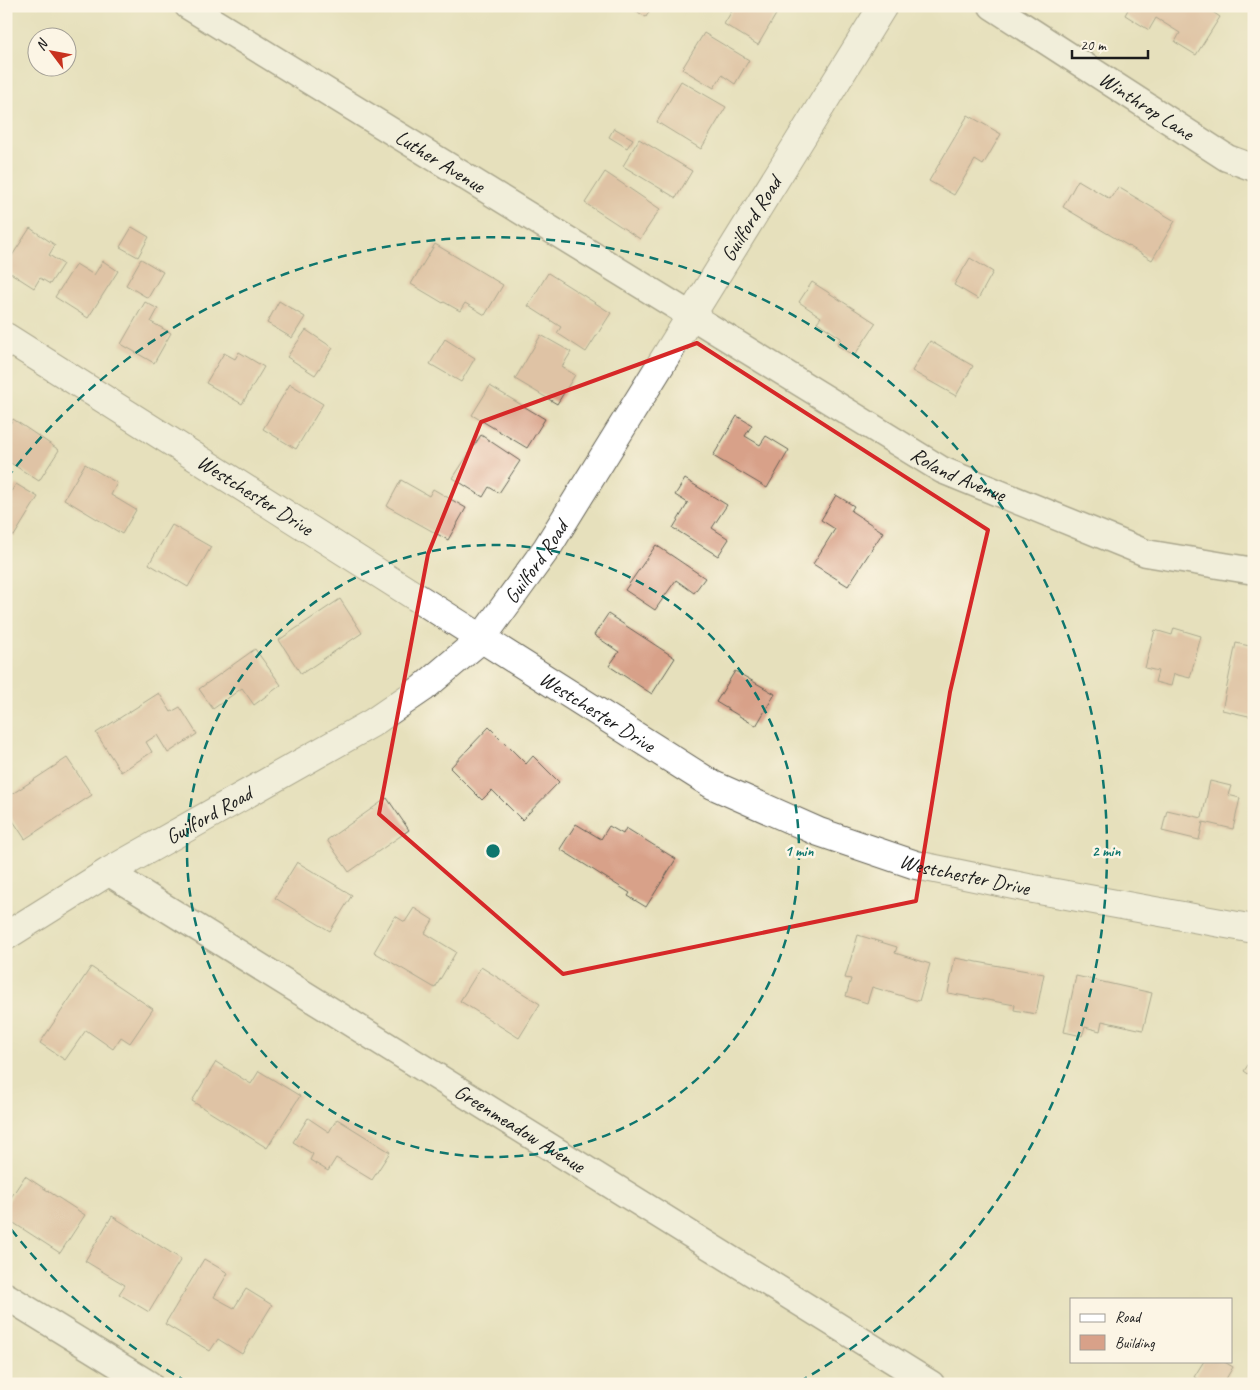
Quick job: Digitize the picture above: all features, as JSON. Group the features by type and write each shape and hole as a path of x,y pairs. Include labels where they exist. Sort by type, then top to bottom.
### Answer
{"street":[{"name":"Luther Avenue","path":"188,6 692,316"},
{"name":"Guilford Road","path":"6,936 108,872 372,723 423,688 481,639 547,548 883,6"},
{"name":"Winthrop Lane","path":"992,6 1227,158 1254,168"},
{"name":"Roland Avenue","path":"692,316 942,470 1146,553 1254,571"},
{"name":"Westchester Drive","path":"6,337 713,785 819,832 916,865 1038,890 1254,929"},
{"name":"Greenmeadow Avenue","path":"108,872 931,1384"},
{"path":"6,1296 149,1384"}],"highlighted area":[{"path":"697,343 988,530 950,692 916,901 563,974 379,814 428,554 481,422"}],"building":[{"path":"628,6 652,6 646,17"},
{"path":"735,6 781,6 758,45 724,24"},
{"path":"1130,6 1204,6 1220,17 1196,55 1175,42 1180,33 1156,18 1149,30 1125,15"},
{"path":"704,33 749,60 735,84 722,75 714,88 682,69"},
{"path":"681,81 726,107 701,149 657,122"},
{"path":"968,115 1001,134 983,165 975,160 954,195 929,181"},
{"path":"614,128 633,139 627,148 609,137"},
{"path":"639,139 692,171 676,198 623,166"},
{"path":"605,172 660,209 640,239 585,203"},
{"path":"1078,180 1110,199 1118,187 1175,221 1152,260 1063,207"},
{"path":"132,227 149,237 138,257 120,247"},
{"path":"30,228 55,245 49,255 63,264 50,284 40,278 34,288 6,270 6,265"},
{"path":"435,244 503,285 485,315 465,303 460,311 411,284"},
{"path":"970,258 993,272 978,299 954,285"},
{"path":"141,259 163,272 148,298 126,285"},
{"path":"103,261 118,271 88,318 55,297 76,264 94,275"},
{"path":"548,273 611,313 586,352 557,333 561,327 528,306"},
{"path":"812,282 876,323 854,356 837,345 841,338 817,322 821,317 799,302"},
{"path":"279,301 305,317 292,338 267,323"},
{"path":"145,302 158,309 151,322 171,333 154,363 121,344"},
{"path":"306,330 333,348 315,375 287,357"},
{"path":"541,335 571,352 562,367 575,375 557,404 515,379"},
{"path":"445,339 475,358 461,382 430,364"},
{"path":"930,341 973,366 956,396 912,371"},
{"path":"239,352 264,367 242,404 206,383 224,353 235,359"},
{"path":"290,384 323,404 296,449 263,429"},
{"path":"490,386 545,419 527,448 472,415"},
{"path":"737,416 752,425 745,436 760,445 766,436 789,450 767,488 713,456"},
{"path":"13,419 59,450 39,481 6,460 6,430"},
{"path":"481,435 520,461 499,493 489,487 483,497 453,478"},
{"path":"85,464 117,483 111,495 136,510 122,534 64,499"},
{"path":"685,479 727,505 712,528 729,539 718,556 673,528 688,503 675,495"},
{"path":"401,480 429,496 433,489 466,508 448,540 387,506"},
{"path":"16,484 38,497 14,536 6,531 6,499"},
{"path":"836,495 854,506 851,511 883,532 848,586 813,564 835,529 821,520"},
{"path":"172,525 211,547 188,587 149,564"},
{"path":"656,545 705,578 694,593 676,580 655,610 625,590"},
{"path":"340,599 362,633 301,674 279,640"},
{"path":"608,614 675,658 652,694 609,666 619,652 594,635"},
{"path":"1174,628 1201,636 1190,678 1174,674 1171,686 1155,682 1158,671 1145,668 1155,630 1172,635"},
{"path":"1236,643 1254,647 1253,717 1222,710"},
{"path":"255,649 281,685 254,705 242,688 213,709 199,689"},
{"path":"735,671 775,694 756,726 716,702"},
{"path":"159,693 171,712 180,707 197,734 168,753 157,735 146,742 152,752 121,772 96,733"},
{"path":"489,727 526,764 533,756 559,782 522,820 492,790 482,800 450,768"},
{"path":"67,758 92,795 25,839 6,810 6,798"},
{"path":"1210,781 1231,786 1228,795 1240,798 1233,829 1203,822 1199,840 1162,831 1167,810 1202,818"},
{"path":"387,798 409,830 349,872 327,840"},
{"path":"576,824 601,839 609,826 623,834 626,828 676,859 646,907 628,896 630,893 560,849"},
{"path":"297,862 352,895 330,931 275,898"},
{"path":"414,908 433,920 425,933 456,952 435,988 374,952 395,916 405,922"},
{"path":"858,935 897,947 895,953 930,964 919,1001 872,987 867,1003 846,996 851,979 845,978"},
{"path":"955,958 1044,974 1036,1014 1014,1010 1015,1005 948,993"},
{"path":"91,967 153,1009 130,1043 121,1037 113,1049 86,1030 65,1060 40,1043"},
{"path":"481,967 540,1004 519,1038 460,1001"},
{"path":"1076,976 1152,993 1143,1030 1102,1021 1100,1031 1085,1027 1082,1036 1064,1032"},
{"path":"1254,1056 1254,1078 1244,1071"},
{"path":"216,1062 251,1084 259,1071 300,1096 267,1148 192,1101"},
{"path":"308,1118 329,1132 337,1119 390,1152 372,1180 336,1158 328,1171 310,1160 313,1154 293,1142"},
{"path":"25,1176 85,1215 60,1253 6,1218 6,1205"},
{"path":"112,1216 181,1259 149,1312 119,1294 125,1285 85,1261"},
{"path":"204,1259 228,1273 214,1297 234,1308 246,1289 272,1305 242,1354 218,1339 210,1351 165,1324"},
{"path":"1203,1362 1225,1362 1233,1367 1223,1384 1206,1384 1194,1377"}]}
